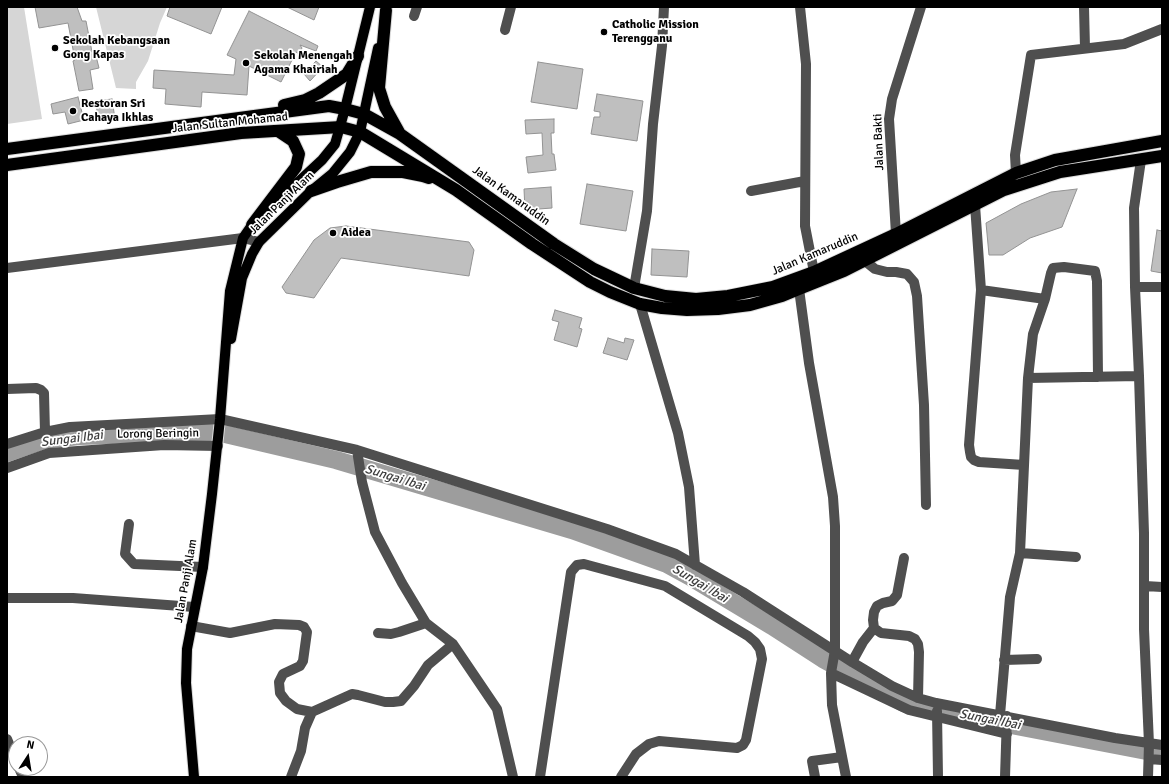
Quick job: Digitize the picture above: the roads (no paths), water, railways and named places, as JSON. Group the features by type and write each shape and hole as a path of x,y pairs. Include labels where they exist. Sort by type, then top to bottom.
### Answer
{"highway":[{"path":"387,9 379,88 385,107 400,134"},
{"path":"225,120 305,100 319,93 347,74 358,56"},
{"name":"Jalan Sultan Mohamad","path":"7,149 329,106 345,109"},
{"name":"Jalan Kamaruddin","path":"345,109 364,114 400,134 554,244 594,269 634,288 665,296 696,299 721,297 773,287 814,272 896,234 1016,173 1054,160 1162,141"},
{"name":"Jalan Sultan Mohamad","path":"7,165 241,133 340,127 360,132"},
{"path":"252,225 296,167 299,154 294,141 278,131"},
{"path":"360,132 456,190 532,244 590,282 640,304 687,310 718,309 750,304 782,296 865,261 1004,190 1060,172 1162,156"},
{"path":"311,191 371,172 403,172 423,176 456,190"}],"main road":[{"name":"Jalan Panji Alam","path":"194,777 186,683 187,649 202,567 218,446 230,291 243,238 252,225 322,160 335,144 370,7"},
{"name":"Jalan Panji Alam","path":"222,390 242,278 252,254 259,242 311,191 332,173 350,152 360,132 387,9"}],"street":[{"path":"506,30 511,7"},
{"path":"634,288 647,211 653,124 662,46 664,7"},
{"path":"800,7 806,64 805,226 814,272"},
{"name":"Jalan Bakti","path":"896,234 889,119 892,99 921,7"},
{"path":"1084,7 1085,48"},
{"path":"1016,173 1015,155 1031,55 1124,44 1162,29"},
{"path":"1141,160 1134,208 1135,287 1144,533 1144,628 1149,744 1148,777"},
{"path":"750,191 805,182"},
{"path":"974,205 981,290 969,444 970,452 974,460 979,462 1024,465"},
{"path":"7,268 243,238 259,242"},
{"path":"865,261 875,268 888,272 907,274 914,282 924,405 926,505"},
{"path":"1006,777 1004,660 1010,597 1020,553 1028,378 1033,334 1045,299 1051,273 1054,268 1064,266 1095,271 1097,280 1098,377"},
{"path":"1135,287 1162,287"},
{"path":"799,289 809,363 833,497 835,526 835,650 831,673 832,705 838,757 846,777"},
{"path":"981,290 1045,299"},
{"path":"640,304 678,433 689,487 695,565"},
{"path":"1028,378 1139,376"},
{"path":"7,389 36,388 44,393 45,432"},
{"path":"7,444 45,432 70,427 220,419 357,451 607,529 676,554 743,592 892,686 918,698 936,704 1149,744 1162,745"},
{"name":"Lorong Beringin","path":"7,468 49,453 164,445 218,446"},
{"path":"357,451 362,481 375,532 402,583 426,623 453,644 497,709 513,777"},
{"path":"129,524 125,554 134,564 202,567"},
{"path":"1020,553 1076,557"},
{"path":"852,662 863,642 874,628 874,612 877,606 892,601 897,595 904,558"},
{"path":"540,777 571,572 577,565 584,564 665,586 748,636 760,649 762,659 744,745 738,748 659,741 649,744 636,754 621,777"},
{"path":"1144,586 1162,587"},
{"path":"7,598 73,598 194,607"},
{"path":"378,633 391,634 426,623"},
{"path":"191,626 230,633 275,624 299,625 304,627 307,632 303,661 300,666 283,674 279,682 280,693 286,701 297,709 312,712 352,694 385,702 401,701 414,686 428,665 453,644"},
{"path":"874,628 881,633 909,636 915,639 918,644 919,652 918,698"},
{"path":"1004,660 1037,659"},
{"path":"831,673 909,710 1006,733"},
{"path":"936,704 938,777"},
{"path":"291,777 301,751 305,728 312,712"},
{"path":"815,777 812,761 838,757"},
{"path":"1149,758 1162,760"}],"waterway":[{"name":"Sungai Ibai","path":"7,453 42,441 79,436 211,432"},
{"name":"Sungai Ibai","path":"225,434 336,460 572,530 667,564 772,626 823,659 912,706 1162,754"}],"place":[{"name":"Catholic Mission Terengganu","path":"604,32"},
{"name":"Sekolah Kebangsaan Gong Kapas","path":"55,48"},
{"name":"Sekolah Menengah Agama Khairiah","path":"246,63"},
{"name":"Restoran Sri Cahaya Ikhlas","path":"73,111"},
{"name":"Aidea","path":"333,233"}]}
